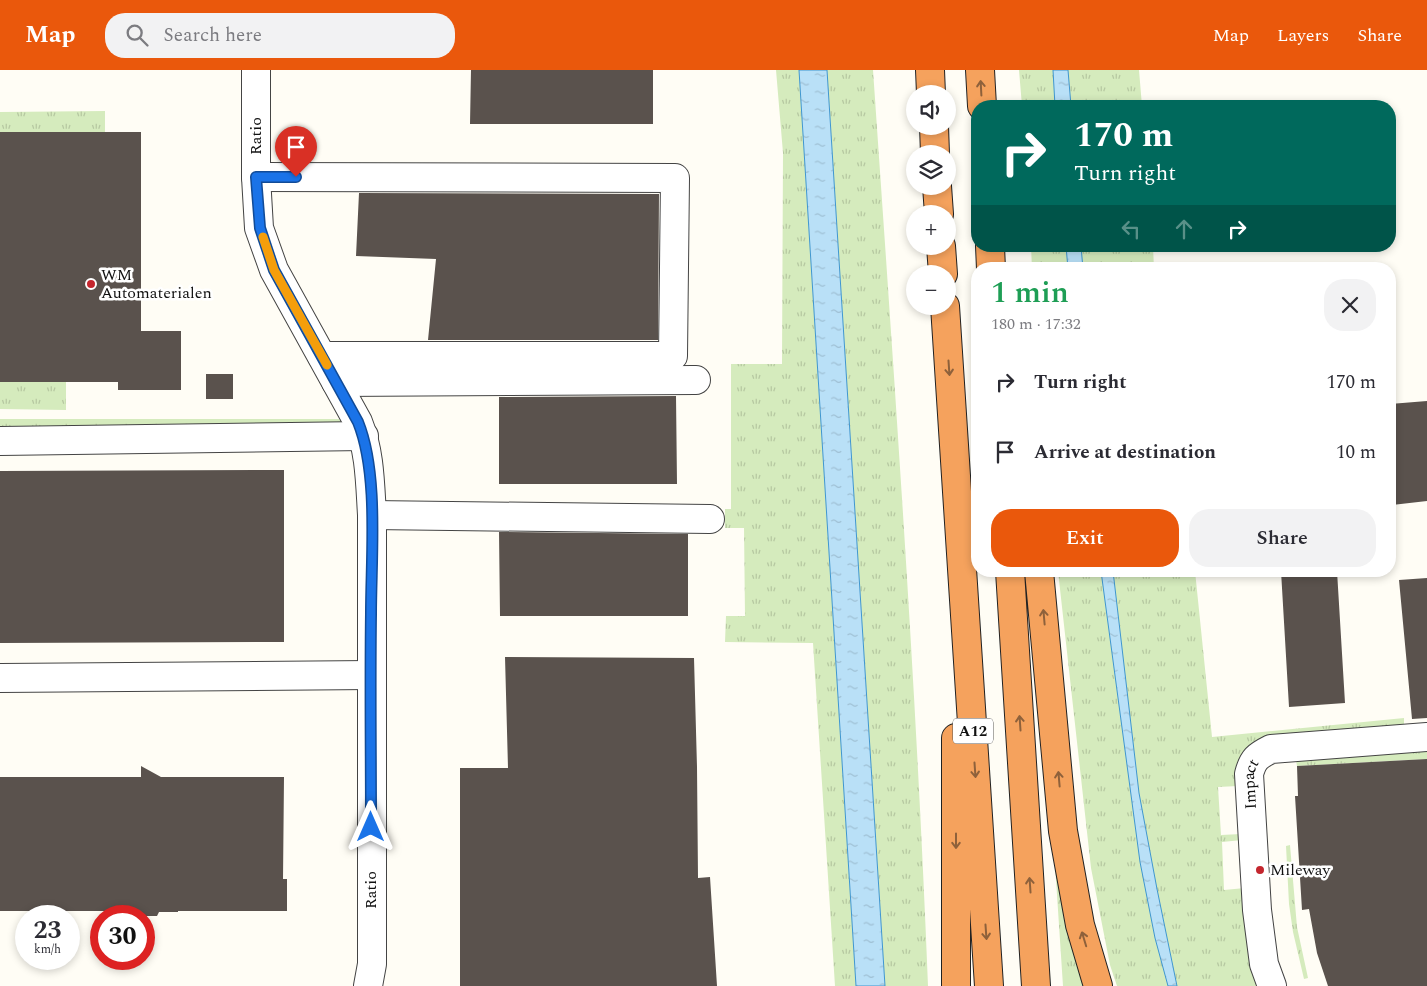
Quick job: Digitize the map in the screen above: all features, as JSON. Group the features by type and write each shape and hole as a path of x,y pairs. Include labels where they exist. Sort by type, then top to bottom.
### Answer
{"highway":[{"path":"930,70 931,85"},
{"path":"980,70 982,100"},
{"name":"A12","path":"946,315 990,986"},
{"name":"A12","path":"956,477 956,986"},
{"path":"1010,577 1036,986"},
{"path":"1040,577 1063,831 1080,925 1098,986"}],"street":[{"name":"Ratio","path":"256,70 256,177 260,228 274,270 364,436 368,457 372,515 372,964 368,986"},
{"path":"256,177 675,178 673,356 322,356"},
{"path":"336,382 696,380"},
{"path":"0,441 364,436"},
{"path":"372,515 710,519"},
{"path":"0,678 371,675"},
{"name":"Impact","path":"1272,986 1264,964 1257,910 1249,774 1252,762 1260,754 1272,749 1427,737"}],"green space":[{"path":"776,70 799,70 856,986 835,986 813,643 725,642 726,616 745,616 744,528 725,528 725,509 731,509 731,364 782,364 783,153"},
{"path":"827,70 873,70 911,642 928,986 885,986"},
{"path":"1019,70 1139,70 1142,100 1022,100"},
{"path":"105,111 105,132 0,132 0,112"},
{"path":"1031,252 1153,252 1154,262 1032,262"},
{"path":"0,382 66,382 66,410 0,409"},
{"path":"0,419 339,419 341,422 0,428"},
{"path":"1059,577 1196,577 1212,737 1404,718 1404,727 1273,739 1238,786 1218,787 1221,835 1241,834 1242,840 1222,842 1224,890 1245,888 1260,986 1117,986 1110,965 1091,868"},
{"path":"1427,749 1427,759 1297,766 1296,760"},
{"path":"1048,758 1087,986 1063,986"},
{"path":"1290,845 1297,927 1308,978 1304,979 1293,932 1289,904 1286,846"}],"water":[{"path":"799,70 827,70 885,986 856,986"},
{"path":"1053,70 1068,70 1070,100 1055,100"},
{"path":"1067,252 1082,252 1082,262 1067,262"},
{"path":"1102,577 1114,577 1139,793 1177,986 1168,986 1155,938 1140,862"}],"building":[{"path":"471,70 653,70 653,124 470,124"},
{"path":"0,132 141,132 141,331 181,331 181,390 118,390 118,382 0,382"},
{"path":"359,193 659,194 658,340 428,340 436,259 356,256"},
{"path":"206,374 233,374 233,399 206,399"},
{"path":"676,396 677,484 499,484 499,397"},
{"path":"1427,401 1427,501 1396,505 1396,404"},
{"path":"284,470 284,642 0,643 0,471"},
{"path":"499,532 688,534 688,616 500,616"},
{"path":"1281,577 1337,577 1345,703 1289,707"},
{"path":"1427,578 1427,718 1412,719 1399,580"},
{"path":"505,657 694,658 698,878 710,877 717,986 460,986 460,768 508,768"},
{"path":"1427,759 1427,986 1328,986 1317,953 1309,909 1302,910 1295,796 1298,796 1297,766"},
{"path":"141,766 161,777 284,777 283,879 287,879 287,911 178,911 159,912 155,916 155,905 90,905 90,911 80,911 80,905 15,905 15,911 0,911 0,777 141,777"}],"slow traffic":[{"path":"263,237 274,270 327,365"}],"place":[{"name":"WM Automaterialen","path":"91,284"},
{"name":"Mileway","path":"1260,870"}],"route":[{"path":"296,177 256,177 260,228 274,270 358,422 364,436 368,457 372,515 370,617 371,827"}]}
